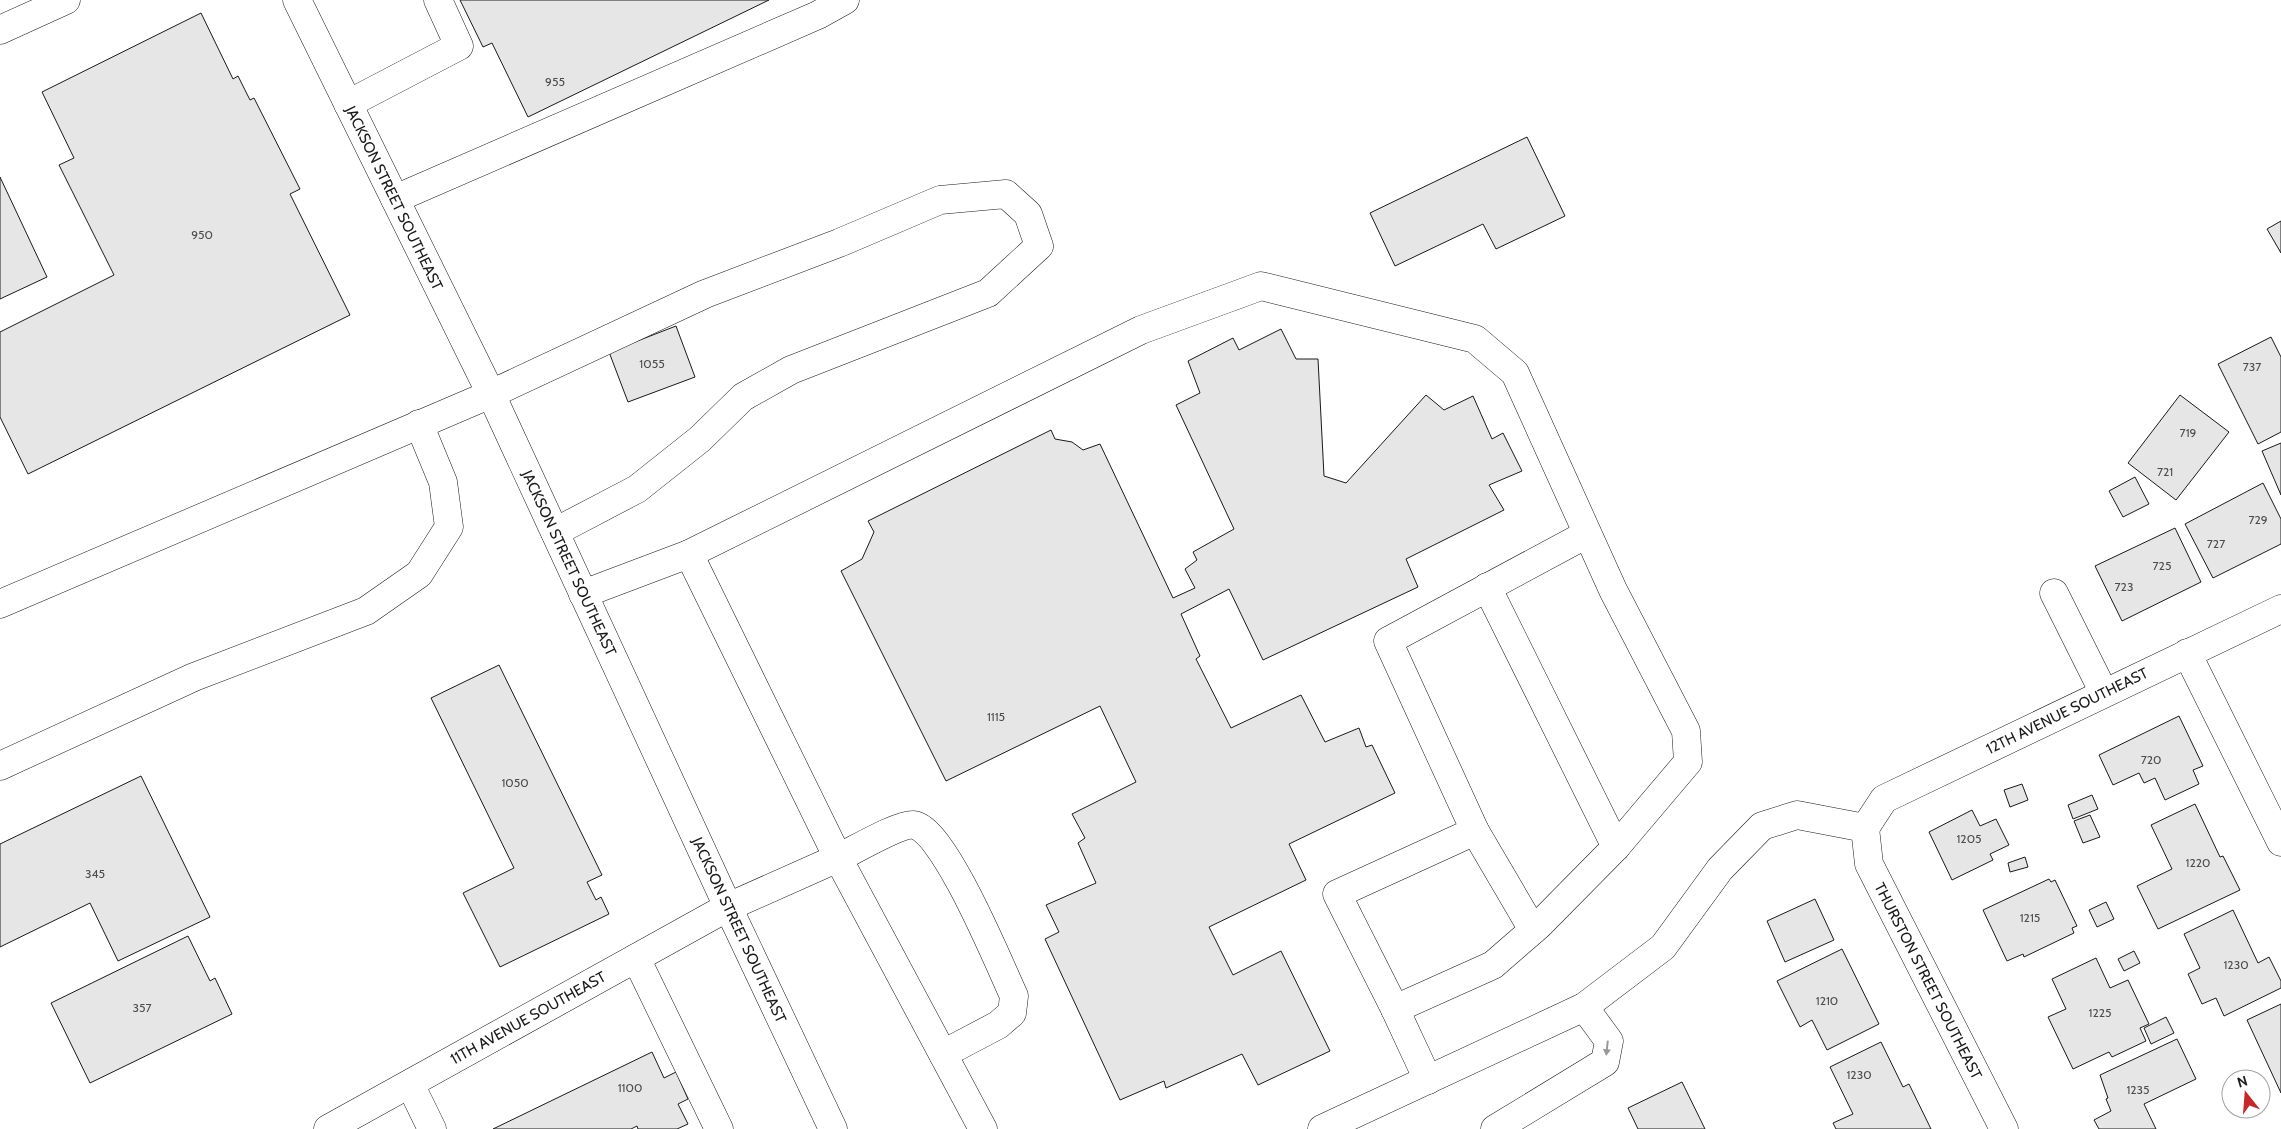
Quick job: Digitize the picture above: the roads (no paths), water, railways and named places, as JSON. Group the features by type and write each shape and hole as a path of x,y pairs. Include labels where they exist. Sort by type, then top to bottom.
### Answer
{"street":[{"path":"0,30 66,0"},
{"name":"JACKSON STREET SOUTHEAST","path":"297,0 491,394 833,1129"},
{"path":"348,104 459,46 438,0"},
{"path":"395,199 809,18 846,0"},
{"path":"0,604 491,394 705,294 839,243 940,200 1006,194 1028,214 1039,246 988,294 792,370 743,397 700,439 637,490 555,532"},
{"path":"583,594 690,554 1141,330 1261,286 1476,339 1515,374 1613,590 1686,731 1688,762 1616,847 1533,930 1493,965 1395,1009"},
{"path":"0,766 194,677 366,611 420,574 449,527 444,482 419,424"},
{"path":"1533,930 1475,831 1388,641 1588,534"},
{"path":"690,554 838,858 983,1129"},
{"path":"1487,587 1616,847"},
{"path":"2054,593 2104,693"},
{"name":"12TH AVENUE SOUTHEAST","path":"1865,828 1884,799 2281,609"},
{"path":"2187,653 2281,842"},
{"path":"1322,1129 1584,1007 1663,947 1720,869 1762,826 1797,815 1865,828"},
{"name":"11TH AVENUE SOUTHEAST","path":"328,1129 728,906 838,858 890,832 913,824 924,828 939,844 955,871 1014,996 1012,1013 998,1025 943,1054"},
{"name":"THURSTON STREET SOUTHEAST","path":"1865,828 1869,864 2004,1129"},
{"path":"1428,1080 1395,1009 1337,894 1475,831"},
{"path":"636,958 719,1129"},
{"path":"1494,1129 1605,1062 1609,1041 1584,1007"},
{"path":"410,1084 432,1129"}]}
